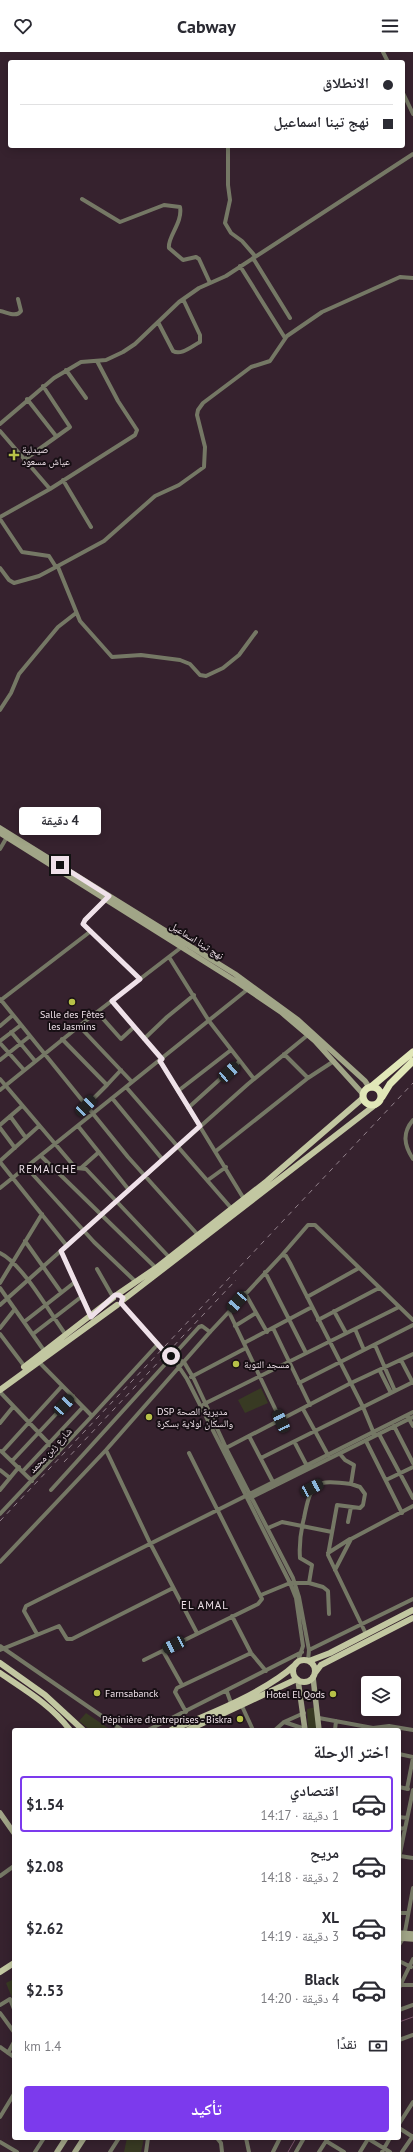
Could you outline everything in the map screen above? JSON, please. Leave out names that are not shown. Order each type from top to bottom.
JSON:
[{"type":"highway","points":[[413,1052],[370,1087],[363,1096],[366,1104],[375,1105],[379,1103],[390,1084],[413,1061]]},
{"type":"highway","points":[[370,1087],[379,1089],[382,1097]]},
{"type":"main road","name":"نهج تينا اسماعيل","points":[[0,828],[248,988],[309,1034],[363,1096]]},
{"type":"main road","name":"نهج تينا اسماعيل","points":[[0,833],[108,898]]},
{"type":"main road","name":"نهج تينا اسماعيل","points":[[184,946],[235,974],[292,1015],[370,1087]]},
{"type":"main road","points":[[0,1385],[91,1317],[115,1296],[156,1268],[232,1209],[297,1157],[363,1096]]},
{"type":"main road","points":[[0,1391],[120,1303],[375,1105]]},
{"type":"main road","points":[[115,1296],[113,1302],[120,1303]]},
{"type":"main road","points":[[115,1296],[120,1303]]},
{"type":"main road","points":[[175,1728],[231,1703],[281,1676],[297,1662],[309,1661],[413,1610]]},
{"type":"main road","points":[[192,1728],[241,1704],[297,1680],[307,1681],[314,1675],[321,1665],[413,1618]]},
{"type":"main road","points":[[309,1661],[314,1666],[319,1728]]},
{"type":"main road","points":[[297,1662],[293,1670],[297,1680],[304,1712],[305,1728]]},
{"type":"main road","points":[[0,1663],[45,1695],[81,1728]]},
{"type":"main road","points":[[0,1666],[54,1703]]},
{"type":"main road","points":[[0,1670],[38,1696],[54,1711],[68,1728]]},
{"type":"main road","points":[[0,1673],[54,1711]]},
{"type":"main road","points":[[0,1813],[12,1830]]},
{"type":"main road","points":[[401,1935],[413,1934]]},
{"type":"main road","points":[[401,1935],[413,1939]]},
{"type":"main road","points":[[0,1972],[12,1964]]},
{"type":"main road","points":[[0,1976],[12,1969]]},
{"type":"main road","points":[[57,2152],[65,2140]]},
{"type":"main road","points":[[75,2152],[83,2140]]},
{"type":"street","points":[[405,97],[413,114]]},
{"type":"street","points":[[228,148],[228,185],[230,200],[225,223],[230,234],[242,241],[254,257],[290,318]]},
{"type":"street","points":[[0,424],[10,417],[43,386],[66,370],[81,362],[106,360],[129,348],[183,300],[210,283],[226,276],[413,154]]},
{"type":"street","points":[[82,199],[122,222],[164,205],[180,206],[178,225],[169,242],[169,248],[183,260],[199,259],[210,283]]},
{"type":"street","points":[[240,266],[285,338]]},
{"type":"street","points":[[0,568],[9,580],[14,582],[39,576],[104,541],[155,496],[179,485],[204,468],[206,452],[198,415],[200,406],[251,367],[273,358],[285,338],[322,312],[401,277],[413,278]]},
{"type":"street","points":[[0,311],[17,315],[21,311],[18,299]]},
{"type":"street","points":[[158,322],[173,351],[176,353],[180,353],[200,342],[200,335],[183,300]]},
{"type":"street","points":[[97,361],[118,401],[134,425],[136,433],[113,450],[0,518],[22,552],[50,556],[57,567],[76,613],[83,625],[112,657],[141,655],[185,662],[203,676],[209,675],[223,668],[239,655],[256,632]]},
{"type":"street","points":[[66,370],[86,398]]},
{"type":"street","points":[[24,460],[69,428],[69,424],[43,386]]},
{"type":"street","points":[[27,400],[56,436]]},
{"type":"street","points":[[0,431],[50,489]]},
{"type":"street","points":[[63,480],[91,527]]},
{"type":"street","points":[[0,710],[11,693],[19,674],[58,627],[76,613]]},
{"type":"street","points":[[0,849],[7,837]]},
{"type":"street","points":[[108,898],[84,922],[84,925],[140,979]]},
{"type":"street","points":[[91,931],[0,1000],[86,1106],[145,1176],[198,1235]]},
{"type":"street","points":[[0,1090],[62,1039],[184,946]]},
{"type":"street","points":[[169,957],[210,1021],[254,1079]]},
{"type":"street","points":[[0,1188],[210,1021],[248,988]]},
{"type":"street","points":[[144,1039],[167,1017],[194,995]]},
{"type":"street","points":[[112,1001],[161,1060],[188,1108],[226,1167],[244,1199]]},
{"type":"street","points":[[97,1012],[121,1039],[134,1027]]},
{"type":"street","points":[[0,1026],[13,1015]]},
{"type":"street","points":[[21,1025],[0,1042],[24,1070]]},
{"type":"street","points":[[79,1026],[132,1082]]},
{"type":"street","points":[[11,1032],[36,1061]]},
{"type":"street","points":[[0,1305],[200,1126],[309,1034]]},
{"type":"street","points":[[0,1060],[30,1036]]},
{"type":"street","points":[[62,1039],[107,1085]]},
{"type":"street","points":[[178,1091],[231,1050]]},
{"type":"street","points":[[284,1054],[308,1078]]},
{"type":"street","points":[[188,1108],[240,1061]]},
{"type":"street","points":[[216,1151],[308,1078],[334,1061]]},
{"type":"street","points":[[86,1106],[121,1070]]},
{"type":"street","points":[[0,1079],[75,1167],[86,1169],[169,1257]]},
{"type":"street","points":[[126,1087],[232,1209]]},
{"type":"street","points":[[112,1098],[162,1160]]},
{"type":"street","points":[[15,1148],[0,1126],[22,1106]]},
{"type":"street","points":[[10,1116],[26,1138]]},
{"type":"street","points":[[413,1120],[406,1132],[405,1141],[406,1148],[413,1159]]},
{"type":"street","points":[[39,1126],[0,1161],[67,1246]]},
{"type":"street","points":[[78,1126],[129,1190]]},
{"type":"street","points":[[80,1168],[99,1152]]},
{"type":"street","points":[[41,1156],[156,1268]]},
{"type":"street","points":[[26,1167],[84,1231],[136,1282]]},
{"type":"street","points":[[208,1180],[226,1167]]},
{"type":"street","points":[[0,1283],[42,1214]]},
{"type":"street","points":[[0,1562],[106,1450],[245,1293],[282,1255],[308,1225],[312,1225],[413,1320]]},
{"type":"street","points":[[25,1241],[61,1292]]},
{"type":"street","points":[[61,1251],[91,1317]]},
{"type":"street","points":[[0,1253],[13,1262],[46,1304],[66,1336]]},
{"type":"street","points":[[282,1255],[286,1256],[290,1262],[339,1364],[351,1383],[376,1434],[411,1491],[413,1498]]},
{"type":"street","points":[[307,1296],[359,1268]]},
{"type":"street","points":[[97,1269],[115,1296]]},
{"type":"street","points":[[265,1272],[306,1352]]},
{"type":"street","points":[[24,1322],[75,1282]]},
{"type":"street","points":[[0,1288],[45,1352]]},
{"type":"street","points":[[318,1320],[379,1288]]},
{"type":"street","points":[[245,1293],[267,1332]]},
{"type":"street","points":[[33,1334],[81,1297]]},
{"type":"street","points":[[120,1303],[172,1357],[203,1404]]},
{"type":"street","points":[[187,1379],[245,1346],[273,1328],[312,1307]]},
{"type":"street","points":[[203,1404],[399,1307]]},
{"type":"street","points":[[0,1328],[15,1309]]},
{"type":"street","points":[[334,1311],[346,1333]]},
{"type":"street","points":[[229,1312],[281,1421]]},
{"type":"street","points":[[235,1326],[256,1313]]},
{"type":"street","points":[[299,1383],[339,1364],[413,1325]]},
{"type":"street","points":[[51,1490],[199,1326],[202,1326],[210,1332]]},
{"type":"street","points":[[273,1328],[310,1405]]},
{"type":"street","points":[[354,1329],[364,1350]]},
{"type":"street","points":[[0,1334],[25,1367]]},
{"type":"street","name":"شارع زين محمد","points":[[0,1514],[158,1344]]},
{"type":"street","points":[[375,1345],[393,1392]]},
{"type":"street","points":[[225,1449],[351,1383],[380,1371],[413,1354]]},
{"type":"street","points":[[172,1357],[184,1362],[248,1496],[293,1582],[303,1652],[297,1662]]},
{"type":"street","points":[[261,1458],[413,1383],[401,1360]]},
{"type":"street","points":[[39,1362],[92,1416]]},
{"type":"street","points":[[380,1371],[393,1392]]},
{"type":"street","points":[[32,1481],[1,1451],[62,1386]]},
{"type":"street","points":[[0,1391],[13,1407],[58,1453]]},
{"type":"street","points":[[12,1461],[73,1396]]},
{"type":"street","points":[[0,1423],[13,1407]]},
{"type":"street","points":[[23,1471],[83,1407]]},
{"type":"street","points":[[303,1409],[328,1455]]},
{"type":"street","points":[[248,1496],[328,1455],[394,1426],[410,1417],[413,1412]]},
{"type":"street","points":[[37,1634],[24,1611],[26,1606],[219,1510],[340,1454],[410,1417]]},
{"type":"street","points":[[410,1417],[413,1426]]},
{"type":"street","points":[[394,1426],[413,1463]]},
{"type":"street","points":[[249,1436],[273,1482]]},
{"type":"street","points":[[366,1441],[402,1513]]},
{"type":"street","points":[[294,1443],[307,1466]]},
{"type":"street","points":[[106,1450],[150,1544],[197,1634]]},
{"type":"street","points":[[144,1660],[260,1603],[261,1595],[189,1453]]},
{"type":"street","points":[[340,1454],[345,1460],[354,1465],[351,1484]]},
{"type":"street","points":[[0,1490],[19,1467]]},
{"type":"street","points":[[386,1480],[413,1468]]},
{"type":"street","points":[[0,1470],[10,1478]]},
{"type":"street","points":[[309,1583],[312,1565],[302,1560],[299,1551],[308,1495],[312,1488],[328,1482],[351,1484],[360,1487],[365,1494],[361,1507],[337,1505],[328,1553],[366,1634]]},
{"type":"street","points":[[248,1496],[268,1528],[293,1582],[309,1650],[309,1661]]},
{"type":"street","points":[[328,1553],[350,1539],[413,1506]]},
{"type":"street","points":[[348,1522],[351,1507]]},
{"type":"street","points":[[268,1528],[282,1522],[332,1532]]},
{"type":"street","points":[[335,1570],[350,1539]]},
{"type":"street","points":[[261,1595],[293,1582],[309,1583],[327,1589],[329,1614]]},
{"type":"street","points":[[1,1648],[59,1626],[67,1639],[72,1640],[173,1588]]},
{"type":"street","points":[[309,1650],[413,1599]]},
{"type":"street","points":[[232,1616],[251,1653],[266,1671]]},
{"type":"street","points":[[1,1648],[119,1728]]},
{"type":"street","points":[[163,1651],[182,1685]]},
{"type":"street","points":[[152,1728],[227,1692],[303,1652]]},
{"type":"street","points":[[186,1712],[175,1691],[182,1685],[251,1653]]},
{"type":"street","points":[[227,1692],[231,1703]]},
{"type":"street","points":[[241,1704],[252,1728]]},
{"type":"street","points":[[277,1728],[284,1722],[304,1712]]},
{"type":"street","points":[[319,1718],[373,1728],[384,1728]]},
{"type":"street","points":[[335,1728],[336,1721]]},
{"type":"street","points":[[284,1722],[302,1728]]},
{"type":"street","points":[[401,1729],[413,1730]]},
{"type":"street","points":[[401,1755],[413,1758],[407,1789]]},
{"type":"street","points":[[401,1788],[413,1790],[401,1848]]},
{"type":"street","points":[[401,1817],[407,1818]]},
{"type":"street","points":[[401,1828],[405,1829]]},
{"type":"street","points":[[401,1857],[413,1858]]},
{"type":"street","points":[[0,1876],[12,1867]]},
{"type":"street","points":[[401,1935],[411,1903],[413,1888]]},
{"type":"street","points":[[401,1913],[408,1913]]},
{"type":"street","points":[[401,1985],[411,1967],[413,1960]]},
{"type":"street","points":[[401,1962],[411,1967]]},
{"type":"street","points":[[401,1987],[413,1985]]},
{"type":"street","points":[[0,2005],[10,1999],[12,2004]]},
{"type":"street","points":[[401,2009],[413,2005]]},
{"type":"street","points":[[0,2013],[12,2029]]},
{"type":"street","points":[[401,2039],[413,2035]]},
{"type":"street","points":[[8,2053],[12,2046]]},
{"type":"street","points":[[0,2047],[12,2056]]},
{"type":"street","points":[[0,2117],[12,2097]]},
{"type":"street","points":[[401,2121],[413,2102]]},
{"type":"street","points":[[401,2129],[413,2136],[402,2152]]},
{"type":"street","points":[[35,2152],[43,2140]]},
{"type":"street","points":[[110,2152],[118,2140]]},
{"type":"street","points":[[146,2152],[148,2140]]},
{"type":"street","points":[[219,2140],[221,2143],[222,2152]]},
{"type":"street","points":[[246,2140],[249,2152]]},
{"type":"street","points":[[273,2152],[279,2140]]},
{"type":"street","points":[[296,2152],[303,2140]]},
{"type":"street","points":[[319,2152],[326,2140]]},
{"type":"street","points":[[328,2140],[344,2152]]},
{"type":"street","points":[[360,2152],[367,2140]]},
{"type":"street","points":[[370,2140],[383,2150],[390,2152]]},
{"type":"street","points":[[383,2150],[389,2140]]},
{"type":"street","points":[[0,2142],[17,2152]]},
{"type":"green space","points":[[261,1388],[268,1403],[245,1413],[238,1400]]},
{"type":"green space","points":[[316,1707],[318,1728],[308,1728],[307,1709]]},
{"type":"green space","points":[[86,1713],[108,1728],[88,1728],[79,1721]]},
{"type":"green space","points":[[12,1980],[12,1998],[6,1983]]},
{"type":"green space","points":[[127,2140],[144,2140],[141,2152],[124,2152]]},
{"type":"waterway","points":[[401,2021],[413,2017]]},
{"type":"waterway","points":[[288,2152],[295,2140]]},
{"type":"railway","points":[[0,1521],[413,1083]]},
{"type":"railway","points":[[64,1462],[236,1280]]},
{"type":"place","name":"صيدلية عياش مسعود","points":[[14,455]]},
{"type":"place","name":"Salle des Fêtes les Jasmins","points":[[72,1002]]},
{"type":"place","name":"مسجد التوبة","points":[[236,1364]]},
{"type":"place","name":"DSP مديرية الصحة والسكان لولاية بسكرة","points":[[149,1417]]},
{"type":"place","name":"Farnsabanck","points":[[97,1693]]},
{"type":"place","name":"Hotel El Qods","points":[[333,1694]]},
{"type":"place","name":"Pépinière d'entreprises - Biskra","points":[[240,1719]]},
{"type":"district","name":"REMAICHE","points":[[48,1169]]},
{"type":"district","name":"EL AMAL","points":[[205,1605]]},
{"type":"route","points":[[60,865],[109,896],[85,920],[83,924],[104,942],[140,979],[112,1001],[162,1059],[160,1061],[200,1126],[61,1251],[91,1317],[118,1294],[123,1298],[121,1303],[162,1349],[171,1356]]}]
